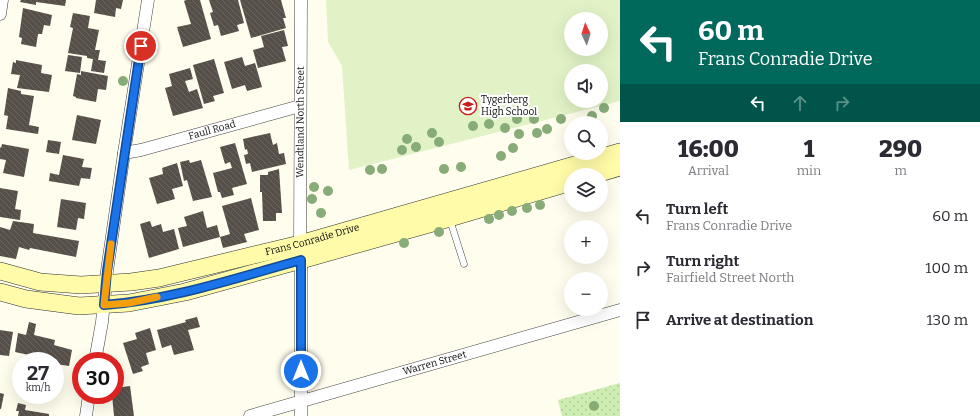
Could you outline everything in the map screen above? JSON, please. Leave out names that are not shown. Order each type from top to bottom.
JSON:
[{"type":"main road","name":"Frans Conradie Drive","points":[[0,292],[26,299],[79,306],[129,303],[185,292],[300,252],[620,152]]},
{"type":"main road","points":[[608,171],[620,167]]},
{"type":"main road","name":"Frans Conradie Drive","points":[[0,271],[40,282],[81,285],[106,284],[159,278],[300,252],[449,218],[564,184]]},
{"type":"street","points":[[0,14],[2,0]]},
{"type":"street","points":[[96,352],[124,153],[148,0]]},
{"type":"street","name":"Wendtland North Street","points":[[301,0],[301,416]]},
{"type":"street","name":"Faull Road","points":[[124,153],[141,150],[300,106]]},
{"type":"street","name":"Warren Street","points":[[250,416],[620,310]]},
{"type":"street","points":[[86,416],[88,404]]},
{"type":"lane","points":[[449,218],[464,264]]},
{"type":"green space","name":"Tygerberg High School","points":[[326,0],[620,0],[620,101],[608,104],[608,64],[564,64],[564,108],[593,108],[349,170],[342,66],[328,42]]},
{"type":"green space","points":[[620,383],[620,416],[562,416],[558,400]]},
{"type":"building","points":[[21,0],[66,0],[65,6],[36,2],[36,5],[20,2]]},
{"type":"building","points":[[96,0],[123,0],[121,9],[116,8],[115,17],[94,13]]},
{"type":"building","points":[[200,0],[211,39],[183,47],[177,27],[191,24],[184,1]]},
{"type":"building","points":[[209,0],[238,0],[244,23],[237,25],[239,31],[221,36],[218,25],[214,26],[210,13],[213,12]]},
{"type":"building","points":[[240,0],[281,0],[286,18],[283,18],[286,28],[251,38]]},
{"type":"building","points":[[23,8],[52,15],[50,26],[44,25],[42,34],[38,34],[36,47],[21,44],[22,38],[19,37]]},
{"type":"building","points":[[73,13],[90,16],[88,28],[99,30],[95,50],[100,50],[98,60],[106,61],[104,73],[91,71],[93,59],[87,58],[87,56],[68,53],[73,28],[70,27]]},
{"type":"building","points":[[284,30],[288,46],[282,47],[286,61],[258,68],[253,50],[264,47],[261,36]]},
{"type":"building","points":[[68,55],[82,57],[80,73],[65,71]]},
{"type":"building","points":[[242,57],[245,66],[255,63],[262,87],[247,91],[245,85],[232,89],[224,62]]},
{"type":"building","points":[[214,59],[224,93],[213,96],[215,101],[204,104],[193,65]]},
{"type":"building","points":[[16,60],[42,65],[41,73],[52,75],[49,92],[17,88],[20,75],[11,74],[13,62],[16,63]]},
{"type":"building","points":[[190,68],[193,79],[185,81],[189,92],[197,89],[203,108],[173,116],[165,88],[172,86],[169,74]]},
{"type":"building","points":[[81,71],[108,76],[106,90],[98,89],[96,102],[73,96],[77,74],[81,75]]},
{"type":"building","points":[[8,88],[21,91],[21,94],[34,96],[29,125],[39,127],[38,134],[6,129],[8,116],[4,115]]},
{"type":"building","points":[[77,115],[101,120],[96,144],[72,140]]},
{"type":"building","points":[[270,133],[273,145],[277,143],[279,154],[284,153],[286,164],[252,172],[250,163],[246,164],[244,155],[248,154],[247,149],[245,150],[243,139]]},
{"type":"building","points":[[48,140],[61,142],[59,154],[46,152]]},
{"type":"building","points":[[235,143],[247,184],[232,188],[234,195],[222,198],[220,192],[218,192],[213,173],[232,168],[230,162],[225,164],[220,147]]},
{"type":"building","points":[[2,144],[29,149],[24,177],[3,173],[6,160],[0,159],[0,147],[1,148]]},
{"type":"building","points":[[63,155],[84,159],[82,167],[92,168],[90,179],[81,178],[79,186],[49,181],[50,173],[59,175]]},
{"type":"building","points":[[189,160],[190,163],[201,160],[212,197],[193,201],[187,180],[184,181],[180,162]]},
{"type":"building","points":[[177,163],[183,186],[172,189],[175,199],[157,204],[149,178],[163,174],[162,168]]},
{"type":"building","points":[[279,169],[282,213],[276,213],[276,221],[263,221],[260,175],[268,175],[268,172]]},
{"type":"building","points":[[0,188],[18,191],[15,209],[21,210],[20,220],[0,217]]},
{"type":"building","points":[[251,198],[259,230],[244,234],[247,242],[223,248],[220,237],[230,234],[222,206]]},
{"type":"building","points":[[61,199],[86,203],[84,219],[78,218],[76,230],[57,227]]},
{"type":"building","points":[[203,211],[207,228],[217,225],[220,237],[183,247],[178,228],[187,226],[184,217]]},
{"type":"building","points":[[13,221],[34,224],[33,233],[79,241],[76,257],[30,248],[29,250],[19,247],[16,259],[0,256],[0,227],[10,230]]},
{"type":"building","points":[[150,221],[152,227],[161,224],[163,232],[174,229],[179,249],[149,258],[140,224]]},
{"type":"building","points":[[197,317],[200,327],[188,330],[194,350],[174,355],[171,345],[162,348],[157,330],[186,322],[185,320]]},
{"type":"building","points":[[29,322],[36,324],[34,335],[55,340],[54,345],[72,350],[69,366],[64,365],[64,352],[15,352],[18,333],[26,335]]},
{"type":"building","points":[[150,328],[156,350],[146,353],[149,364],[141,367],[143,371],[133,374],[123,343],[137,339],[135,333]]},
{"type":"building","points":[[0,330],[13,332],[9,356],[0,355]]},
{"type":"building","points":[[130,386],[134,416],[114,416],[113,404],[124,404],[124,387]]},
{"type":"building","points":[[0,393],[4,394],[1,409],[0,409]]},
{"type":"building","points":[[18,404],[22,404],[26,405],[25,410],[49,414],[49,416],[18,416],[19,411],[16,411]]},
{"type":"slow traffic","points":[[111,244],[104,305],[129,303],[157,297]]},
{"type":"place","name":"Tygerberg High School","points":[[468,106]]},
{"type":"route","points":[[141,46],[107,271],[104,305],[129,303],[185,292],[301,260],[301,371]]}]
